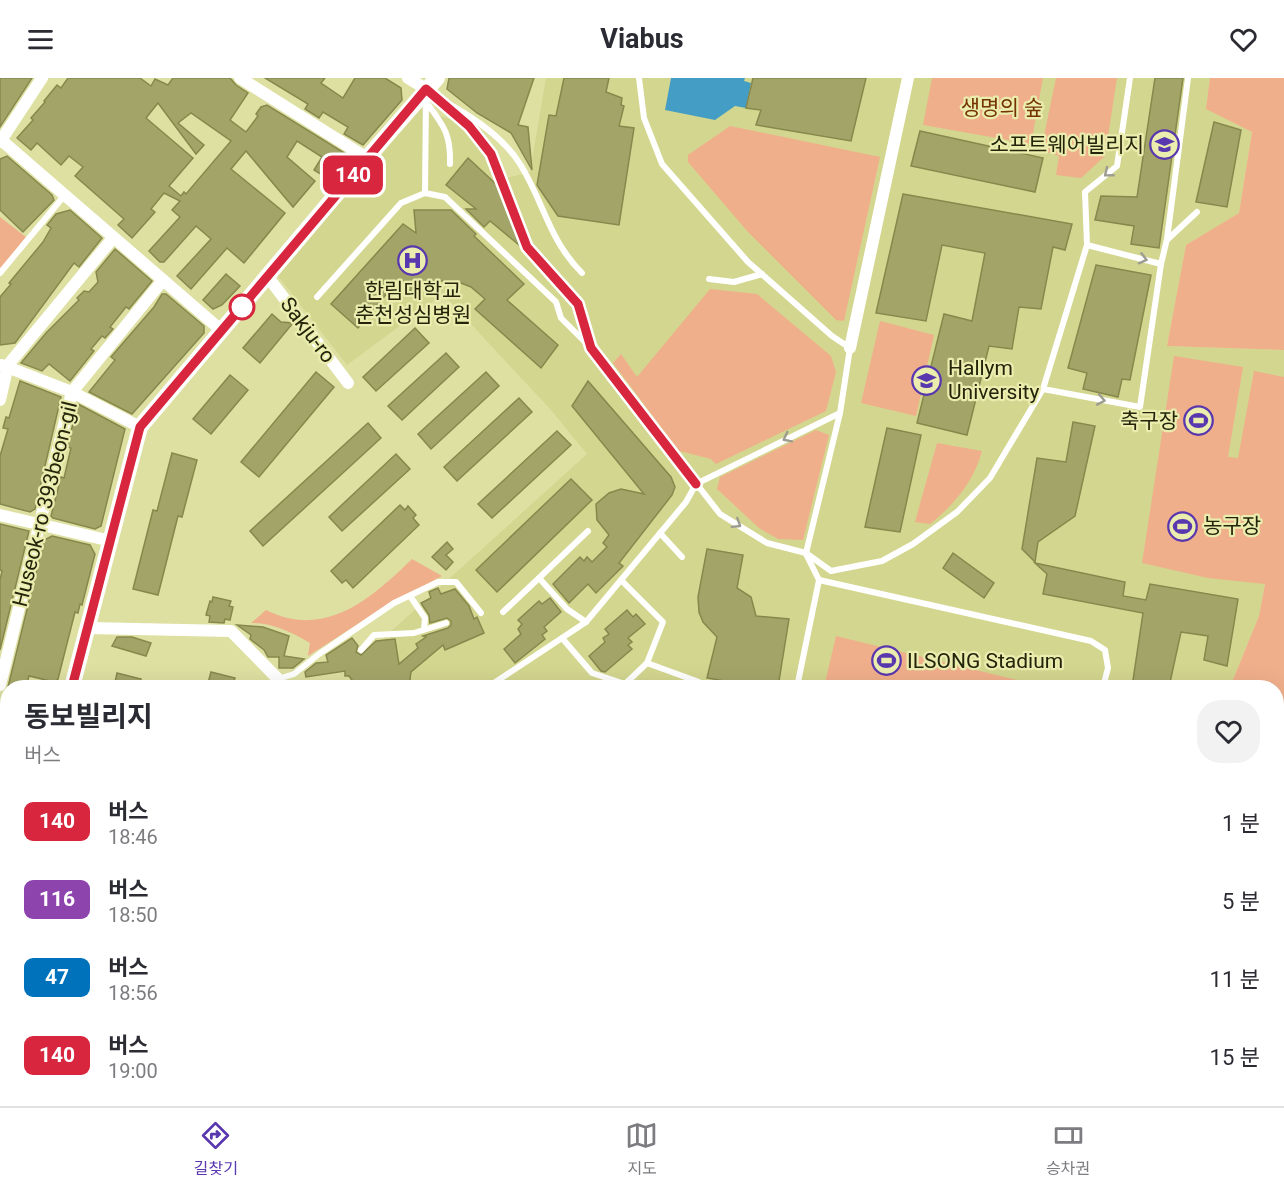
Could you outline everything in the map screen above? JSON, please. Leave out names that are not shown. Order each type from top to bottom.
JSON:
[{"type":"street","points":[[42,78],[0,140],[222,331]]},
{"type":"street","points":[[240,78],[367,158]]},
{"type":"street","points":[[408,78],[431,92]]},
{"type":"street","points":[[850,348],[908,78]]},
{"type":"street","name":"Sakju-ro","points":[[74,680],[140,427],[367,158],[431,92]]},
{"type":"street","points":[[0,400],[4,365],[113,238]]},
{"type":"street","name":"Sakju-ro","points":[[268,277],[348,383]]},
{"type":"street","name":"Huseok-ro 393beon-gil","points":[[1,680],[72,392],[163,280]]},
{"type":"street","points":[[4,365],[72,392],[140,427]]},
{"type":"street","points":[[0,515],[111,541]]},
{"type":"street","points":[[88,628],[231,631],[278,679]]},
{"type":"lane","points":[[639,78],[644,118],[662,164],[748,262],[832,336],[850,348],[840,413],[806,553],[819,580],[798,680]]},
{"type":"lane","points":[[317,297],[401,203],[425,193],[445,197],[556,302],[561,318],[591,348],[720,514],[767,543],[806,553],[831,571],[882,561],[914,544],[957,512],[990,478],[1043,389],[1086,245],[1085,192],[1117,166],[1130,78]]},
{"type":"lane","points":[[1043,389],[1140,407],[1161,264],[1167,239],[1188,78]]},
{"type":"lane","points":[[431,92],[451,144],[450,164]]},
{"type":"lane","points":[[425,193],[431,92]]},
{"type":"lane","points":[[431,92],[503,142],[520,165],[561,248],[582,273]]},
{"type":"lane","points":[[431,92],[469,126],[491,154],[527,247],[578,304],[591,348]]},
{"type":"lane","points":[[0,273],[64,196]]},
{"type":"lane","points":[[1167,239],[1197,212]]},
{"type":"lane","points":[[1086,245],[1161,264]]},
{"type":"lane","points":[[709,279],[734,282],[762,274]]},
{"type":"lane","points":[[499,680],[586,622],[686,502],[696,484],[840,413]]},
{"type":"lane","points":[[503,612],[588,531]]},
{"type":"lane","points":[[660,533],[682,557]]},
{"type":"lane","points":[[539,578],[567,609],[586,622]]},
{"type":"lane","points":[[621,580],[663,622],[647,663],[629,680]]},
{"type":"lane","points":[[819,580],[1091,642],[1105,650],[1108,668],[1105,680]]},
{"type":"lane","points":[[278,679],[294,675],[319,654],[394,603],[438,582],[456,582],[482,613]]},
{"type":"lane","points":[[410,596],[425,618],[424,629]]},
{"type":"lane","points":[[367,621],[374,635]]},
{"type":"lane","points":[[361,650],[374,635],[414,633],[447,623]]},
{"type":"lane","points":[[562,638],[592,673],[611,680]]},
{"type":"lane","points":[[647,663],[694,680]]},
{"type":"shaded area","name":"Hallym University","points":[[546,78],[1210,78],[1207,109],[1252,132],[1239,213],[1186,245],[1167,346],[1284,350],[1284,475],[1259,616],[1233,680],[381,680],[365,655],[587,454],[551,410],[443,294],[347,365],[275,272],[374,165],[418,108],[469,126],[491,154],[503,179],[530,172]]},
{"type":"green space","name":"생명의 숲","points":[[932,78],[1043,78],[1031,144],[923,125]]},
{"type":"green space","points":[[1056,78],[1117,78],[1105,156],[1081,178],[1056,175],[1059,156],[1041,150]]},
{"type":"green space","points":[[1210,78],[1284,78],[1284,350],[1167,346],[1186,245],[1239,213],[1252,132],[1206,109]]},
{"type":"green space","points":[[730,126],[880,157],[844,321],[836,320],[748,232],[688,162],[688,155]]},
{"type":"green space","points":[[0,217],[26,237],[0,270]]},
{"type":"green space","points":[[710,289],[757,294],[831,356],[836,372],[826,411],[716,464],[711,459],[679,451],[613,363],[621,354],[637,377]]},
{"type":"green space","points":[[880,321],[934,335],[916,416],[861,403]]},
{"type":"green space","points":[[1174,356],[1243,367],[1228,457],[1238,458],[1254,371],[1284,377],[1284,680],[1233,680],[1259,616],[1265,584],[1208,578],[1142,563]]},
{"type":"green space","points":[[816,430],[829,435],[803,540],[778,539],[759,528],[717,489],[720,477]]},
{"type":"green space","points":[[937,443],[982,451],[974,472],[962,492],[947,509],[930,524],[915,522]]},
{"type":"green space","points":[[412,559],[442,576],[378,611],[308,656],[310,643],[274,626],[251,623],[266,610],[288,618],[308,620],[328,617],[346,610],[381,588]]},
{"type":"green space","name":"ILSONG Stadium","points":[[836,636],[1017,680],[826,680]]},
{"type":"water","points":[[671,78],[745,78],[744,81],[751,83],[746,108],[735,106],[715,120],[665,110]]},
{"type":"building","points":[[0,78],[32,78],[0,127]]},
{"type":"building","points":[[68,78],[140,78],[151,86],[155,79],[168,85],[173,78],[230,78],[248,93],[230,120],[246,132],[258,116],[256,114],[261,107],[267,105],[346,154],[344,157],[348,160],[332,181],[314,170],[322,157],[297,141],[287,157],[315,181],[293,207],[246,151],[231,169],[285,213],[244,263],[227,248],[191,289],[177,276],[211,239],[196,226],[164,262],[160,262],[149,251],[180,217],[172,210],[180,201],[164,193],[151,209],[155,212],[132,238],[118,225],[124,219],[75,176],[83,167],[69,156],[61,165],[37,143],[31,150],[17,138],[33,120],[31,118],[57,85],[61,88]],"holes":[[[158,103],[196,154],[204,145],[178,123],[191,113],[231,141],[186,194],[184,192],[181,196],[169,186],[193,158],[146,118]]]},
{"type":"building","points":[[265,78],[325,78],[321,83],[343,98],[355,78],[385,78],[401,88],[402,100],[363,145],[344,134],[348,127],[323,112],[319,118],[305,109],[308,104]]},
{"type":"building","points":[[449,78],[534,78],[518,125],[528,127],[532,170],[511,133],[477,113],[447,89]]},
{"type":"building","points":[[564,78],[609,78],[606,92],[622,98],[621,105],[624,106],[619,126],[634,128],[619,225],[558,216],[537,185],[549,115],[556,116]]},
{"type":"building","points":[[753,78],[866,78],[851,141],[756,125],[761,110],[746,108]]},
{"type":"building","points":[[1155,78],[1183,78],[1159,248],[1131,244],[1134,226],[1095,220],[1101,196],[1137,197]]},
{"type":"building","points":[[1214,122],[1241,130],[1227,207],[1196,202]]},
{"type":"building","points":[[920,131],[1043,158],[1035,192],[911,166]]},
{"type":"building","points":[[7,156],[52,195],[54,200],[23,232],[0,210],[0,159]]},
{"type":"building","points":[[468,158],[498,186],[519,245],[490,221],[484,227],[466,209],[476,209],[446,185]]},
{"type":"building","points":[[903,194],[1072,224],[1065,250],[1053,247],[1041,309],[1019,307],[1012,349],[989,346],[967,435],[917,423],[944,314],[972,321],[985,253],[942,245],[926,321],[876,313]]},
{"type":"building","points":[[70,210],[102,238],[79,267],[74,263],[15,343],[0,345],[0,297],[43,242],[51,228],[47,225],[56,214]]},
{"type":"building","name":"한림대학교 춘천성심병원","points":[[414,210],[451,210],[476,234],[474,236],[524,284],[507,300],[558,345],[541,368],[475,309],[485,299],[471,287],[456,281],[425,281],[413,293],[398,280],[358,328],[331,304],[403,224],[416,233]]},
{"type":"building","points":[[115,249],[152,281],[129,309],[126,307],[110,327],[113,329],[105,338],[102,336],[91,349],[94,351],[70,381],[49,364],[42,371],[21,363],[46,333],[79,300],[77,298],[84,291],[89,292],[98,282],[96,272]]},
{"type":"building","points":[[1096,265],[1151,275],[1130,380],[1122,379],[1118,397],[1083,389],[1087,373],[1068,368]]},
{"type":"building","points":[[226,274],[240,286],[222,305],[213,309],[203,300]]},
{"type":"building","points":[[162,294],[166,294],[204,326],[204,333],[132,414],[89,392],[115,360],[111,357],[154,307]]},
{"type":"building","points":[[272,314],[281,322],[293,323],[260,363],[243,348]]},
{"type":"building","points":[[415,328],[429,343],[376,391],[363,377]]},
{"type":"building","points":[[446,353],[459,367],[402,420],[388,406]]},
{"type":"building","points":[[316,372],[334,387],[259,477],[241,462]]},
{"type":"building","points":[[486,372],[499,386],[431,449],[418,434]]},
{"type":"building","points":[[230,375],[248,390],[211,434],[193,419]]},
{"type":"building","points":[[20,381],[61,397],[35,509],[30,512],[0,504],[0,456],[8,429],[3,428],[6,417],[9,418]]},
{"type":"building","points":[[588,381],[671,477],[675,487],[672,495],[619,563],[623,566],[596,593],[588,584],[569,603],[553,584],[580,557],[584,561],[587,557],[592,562],[607,547],[603,543],[609,535],[597,520],[596,504],[609,493],[621,489],[644,494],[572,406]]},
{"type":"building","points":[[519,398],[532,412],[457,481],[444,467]]},
{"type":"building","points":[[78,404],[125,429],[101,526],[95,529],[51,516],[61,477],[64,478],[71,448],[67,447]]},
{"type":"building","points":[[1073,422],[1095,426],[1075,516],[1038,542],[1035,562],[1022,549],[1037,458],[1066,462]]},
{"type":"building","points":[[368,423],[381,438],[263,546],[250,531]]},
{"type":"building","points":[[887,428],[921,435],[900,532],[865,527]]},
{"type":"building","points":[[557,431],[571,445],[492,518],[478,504]]},
{"type":"building","points":[[172,453],[197,460],[182,517],[178,516],[158,595],[133,589],[153,510],[157,511]]},
{"type":"building","points":[[396,454],[410,469],[342,531],[329,517]]},
{"type":"building","points":[[571,479],[592,500],[497,592],[476,570]]},
{"type":"building","points":[[400,505],[405,510],[408,506],[416,515],[413,518],[419,525],[353,588],[346,580],[342,583],[331,571]]},
{"type":"building","points":[[0,524],[29,531],[0,650],[2,571],[0,570]]},
{"type":"building","points":[[52,536],[90,545],[95,554],[82,605],[80,604],[78,613],[75,612],[58,679],[46,680],[29,676],[28,680],[10,680],[44,540]]},
{"type":"building","points":[[447,542],[453,549],[446,555],[453,562],[446,570],[432,557]]},
{"type":"building","points":[[707,549],[743,555],[737,588],[751,597],[756,616],[789,619],[779,680],[707,678],[717,637],[703,622],[699,612],[698,597]]},
{"type":"building","points":[[953,553],[994,583],[984,598],[943,568]]},
{"type":"building","points":[[1035,563],[1125,582],[1123,596],[1146,600],[1150,584],[1238,599],[1227,666],[1204,660],[1208,636],[1181,632],[1171,680],[1133,680],[1143,613],[1043,594],[1047,574]]},
{"type":"building","points":[[438,588],[441,594],[455,589],[469,606],[474,619],[477,617],[484,633],[445,650],[443,645],[411,672],[410,680],[352,680],[349,676],[345,676],[345,671],[306,677],[305,672],[316,663],[328,662],[326,655],[352,638],[358,646],[356,652],[361,655],[376,641],[395,639],[399,664],[418,648],[416,644],[426,637],[423,636],[451,625],[451,621],[447,618],[430,623],[429,615],[421,603],[431,598],[429,592]]},
{"type":"building","points":[[213,597],[231,601],[229,606],[233,607],[230,620],[225,619],[224,623],[209,622],[210,616],[206,615]]},
{"type":"building","points":[[550,598],[561,612],[544,627],[547,631],[542,635],[545,639],[515,663],[504,649],[521,634],[518,629],[522,624],[518,620],[539,601],[542,604]]},
{"type":"building","points":[[627,610],[633,617],[636,614],[645,624],[628,638],[632,642],[628,645],[632,649],[605,672],[601,671],[589,656],[605,642],[603,638],[609,634],[605,629]]},
{"type":"building","points":[[237,625],[263,627],[289,636],[284,656],[304,659],[293,668],[279,668],[279,657],[268,657],[264,650],[250,639],[251,635]]},
{"type":"building","points":[[117,637],[132,637],[151,643],[146,656],[112,646]]},
{"type":"building","points":[[211,672],[235,678],[234,680],[209,680]]},
{"type":"building","points":[[117,673],[141,679],[141,680],[116,680]]},
{"type":"bus line","name":"140","points":[[74,680],[140,427],[426,89],[469,126],[491,154],[503,180],[527,247],[578,304],[591,348],[696,484]]},
{"type":"place","name":"소프트웨어빌리지","points":[[1165,145]]},
{"type":"place","name":"한림대학교 춘천성심병원","points":[[413,260]]},
{"type":"place","name":"Hallym University","points":[[927,380]]},
{"type":"place","name":"축구장","points":[[1199,421]]},
{"type":"place","name":"농구장","points":[[1182,526]]},
{"type":"place","name":"ILSONG Stadium","points":[[886,661]]}]
